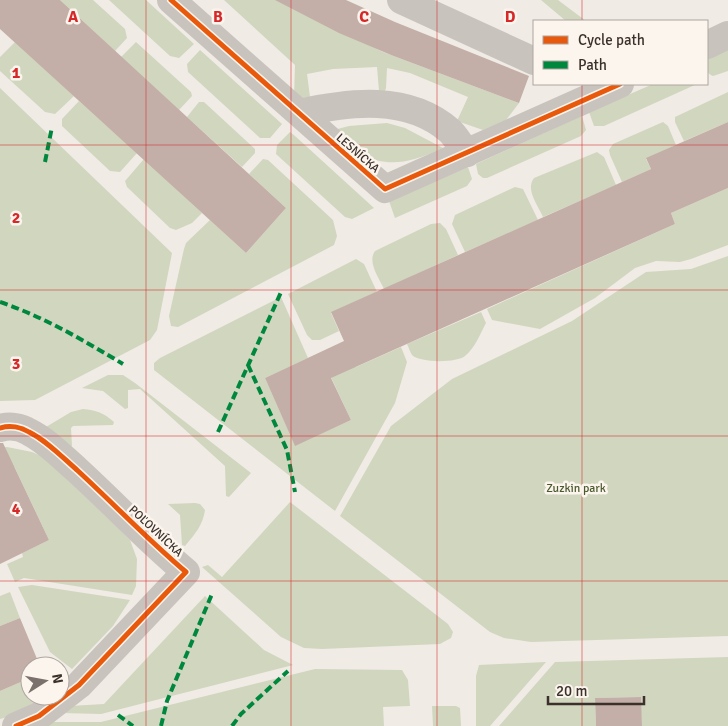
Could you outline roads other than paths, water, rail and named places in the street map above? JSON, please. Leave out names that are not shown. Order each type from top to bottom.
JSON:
[{"type":"street","name":"LESNÍCKA","points":[[171,0],[385,189],[467,152],[575,92],[614,85]]},
{"type":"street","points":[[401,0],[533,61]]},
{"type":"street","points":[[708,44],[728,35]]},
{"type":"street","points":[[299,113],[354,104],[398,106],[419,112],[435,121],[450,132],[467,152]]},
{"type":"street","name":"POĽOVNÍCKA","points":[[0,428],[15,426],[28,430],[43,440],[113,503],[154,545],[186,572],[79,685],[39,716],[16,726]]},
{"type":"park label","name":"Zuzkin park","points":[[576,488]]}]
